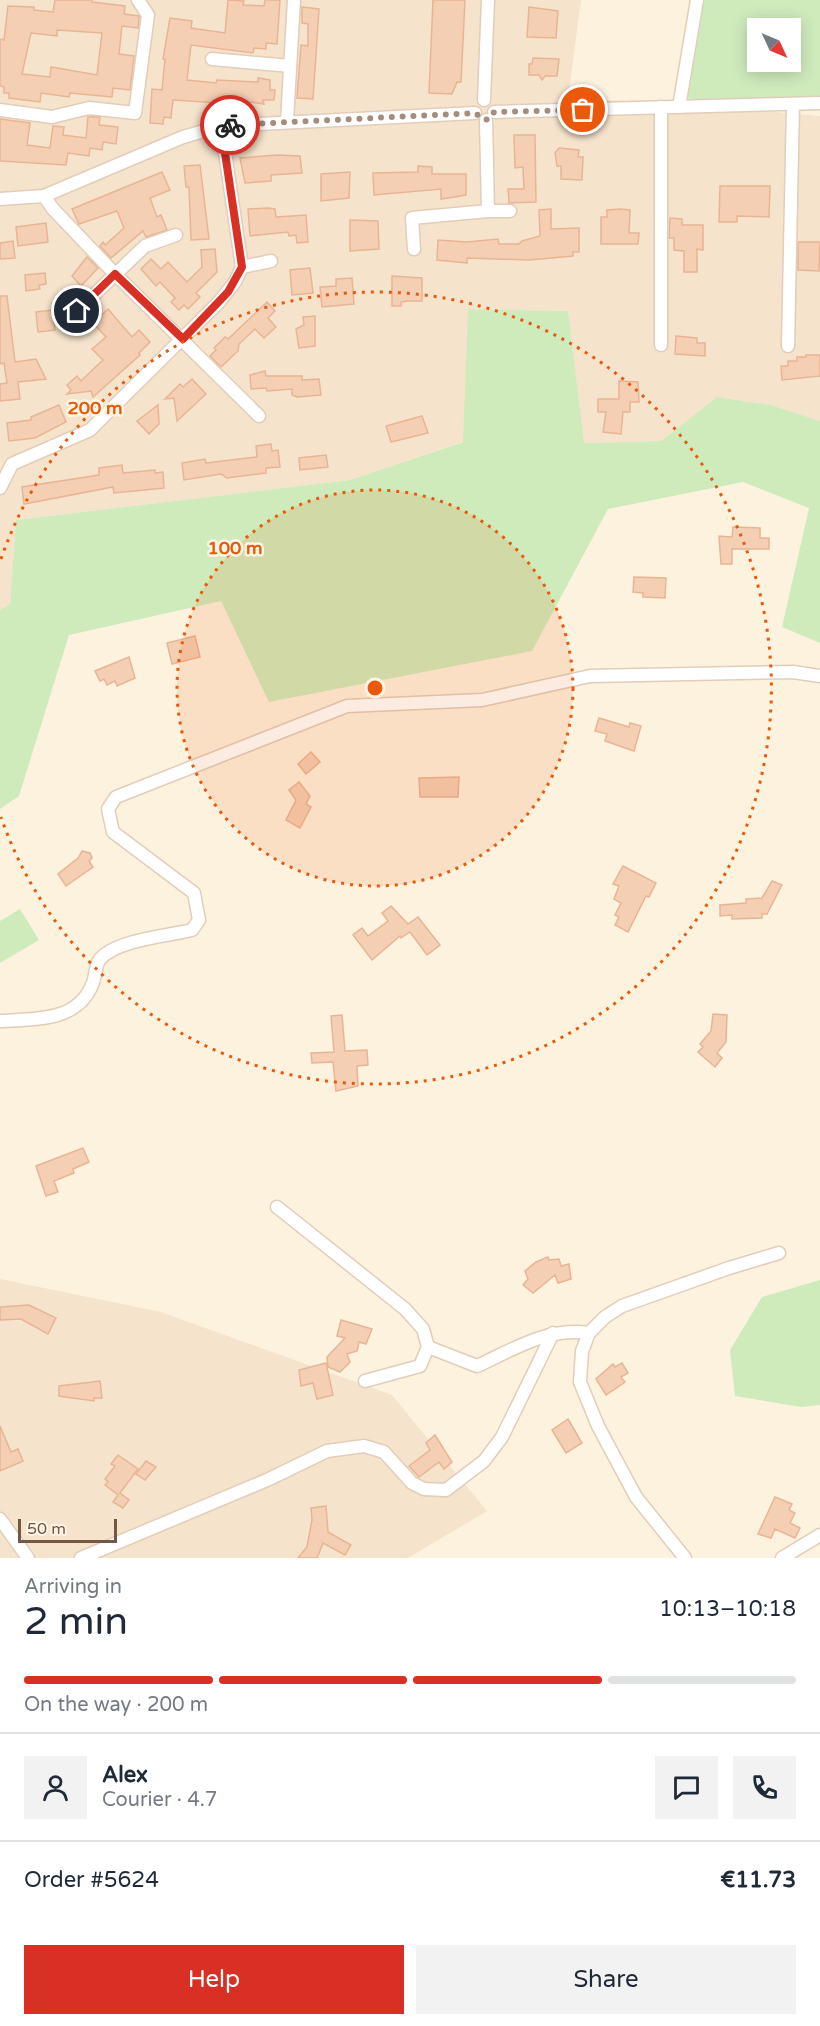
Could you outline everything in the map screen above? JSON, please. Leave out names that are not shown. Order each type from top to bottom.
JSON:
[{"type":"street","points":[[0,110],[52,117],[89,108],[135,113],[148,15],[138,0]]},
{"type":"street","points":[[287,121],[294,0]]},
{"type":"street","points":[[488,0],[484,100],[492,103],[485,115],[488,211]]},
{"type":"street","points":[[679,107],[697,0]]},
{"type":"street","points":[[212,59],[290,66]]},
{"type":"street","points":[[0,199],[44,196],[183,137],[221,126],[287,121],[820,103]]},
{"type":"street","points":[[788,346],[793,104]]},
{"type":"street","points":[[661,107],[661,345]]},
{"type":"street","points":[[0,488],[12,464],[90,430],[228,292],[242,267],[221,126]]},
{"type":"street","points":[[44,196],[53,209],[115,274],[259,416]]},
{"type":"street","points":[[414,249],[412,218],[510,211]]},
{"type":"street","points":[[77,311],[145,246],[176,235]]},
{"type":"street","points":[[242,267],[271,261]]},
{"type":"street","points":[[0,1021],[44,1018],[76,1010],[92,986],[99,960],[118,946],[192,930],[199,920],[194,893],[113,832],[108,809],[116,797],[347,706],[482,700],[591,676],[794,672],[820,676]]},
{"type":"street","points":[[277,1207],[405,1309],[423,1329],[428,1347],[420,1366],[365,1381]]},
{"type":"street","points":[[685,1558],[636,1497],[598,1426],[580,1382],[582,1351],[589,1333],[605,1317],[622,1306],[779,1252]]},
{"type":"street","points":[[428,1347],[477,1366],[553,1333],[573,1331],[589,1333]]},
{"type":"street","points":[[81,1558],[267,1480],[327,1451],[364,1446],[384,1452],[412,1483],[424,1489],[446,1490],[484,1461],[502,1437],[553,1333]]},
{"type":"street","points":[[0,1520],[28,1558]]},
{"type":"street","points":[[782,1558],[820,1535]]},
{"type":"shaded area","points":[[0,0],[581,0],[568,99],[665,102],[820,116],[820,421],[771,405],[717,397],[661,441],[583,443],[568,311],[468,309],[464,441],[350,480],[16,520],[10,604],[0,610]]},
{"type":"shaded area","points":[[0,1279],[161,1312],[392,1395],[487,1511],[408,1558],[0,1558]]},
{"type":"green space","points":[[703,0],[820,0],[820,99],[695,104],[689,101],[687,90]]},
{"type":"green space","points":[[468,309],[568,311],[584,443],[661,441],[717,397],[771,405],[820,421],[820,643],[782,627],[809,508],[743,482],[608,509],[532,651],[269,702],[221,601],[69,635],[19,796],[0,809],[0,610],[10,604],[16,520],[350,480],[463,442]]},
{"type":"green space","points":[[20,909],[39,940],[0,963],[0,921]]},
{"type":"green space","points":[[820,1280],[820,1405],[801,1407],[735,1396],[730,1350],[762,1297]]},
{"type":"building","points":[[55,0],[92,0],[92,2],[125,6],[124,14],[139,16],[138,28],[122,26],[119,54],[134,56],[130,90],[113,88],[112,97],[70,93],[69,97],[41,93],[40,102],[9,98],[9,93],[4,93],[4,87],[0,86],[0,39],[4,40],[8,6],[34,7],[34,10],[53,12]],"holes":[[[57,30],[102,33],[97,75],[51,67],[50,77],[22,74],[31,33],[57,36]]]},
{"type":"building","points":[[228,0],[244,1],[243,5],[264,6],[265,0],[280,0],[277,44],[266,43],[266,49],[254,48],[253,53],[191,45],[187,80],[216,83],[217,80],[258,82],[258,78],[270,80],[270,90],[275,90],[274,100],[263,100],[264,104],[236,100],[235,104],[173,100],[171,118],[164,117],[163,124],[150,123],[152,89],[162,90],[165,59],[163,59],[170,18],[192,21],[191,28],[225,33]]},
{"type":"building","points":[[433,0],[465,0],[461,82],[457,82],[452,94],[429,93]]},
{"type":"building","points":[[302,7],[319,9],[313,99],[297,98],[301,45],[308,46],[308,24],[302,23]]},
{"type":"building","points":[[529,7],[558,11],[556,38],[527,37]]},
{"type":"building","points":[[533,58],[559,59],[557,76],[545,76],[542,80],[539,75],[529,75],[529,64],[532,64]]},
{"type":"building","points":[[88,117],[100,117],[99,125],[118,127],[116,144],[103,142],[102,150],[90,148],[89,156],[68,153],[66,165],[0,161],[0,119],[30,123],[27,145],[50,148],[53,126],[64,127],[63,135],[86,138]]},
{"type":"building","points":[[514,135],[535,135],[536,202],[509,203],[508,189],[524,189],[523,167],[515,168]]},
{"type":"building","points":[[559,148],[579,150],[578,157],[583,157],[582,180],[561,179],[561,166],[557,166],[555,153]]},
{"type":"building","points":[[300,156],[302,173],[271,175],[271,181],[245,183],[240,158]]},
{"type":"building","points":[[200,165],[209,239],[191,240],[189,187],[186,187],[184,166]]},
{"type":"building","points":[[418,166],[432,167],[432,174],[466,174],[466,195],[441,199],[441,189],[374,195],[373,173],[418,172]]},
{"type":"building","points":[[162,172],[170,190],[150,198],[157,217],[161,215],[167,230],[146,237],[143,231],[111,258],[100,246],[103,242],[105,245],[124,228],[117,211],[79,224],[72,209]]},
{"type":"building","points":[[350,172],[349,198],[321,201],[321,174]]},
{"type":"building","points":[[720,186],[770,186],[769,217],[737,216],[737,222],[719,222]]},
{"type":"building","points":[[248,209],[275,209],[276,217],[306,215],[308,242],[297,243],[296,235],[289,236],[288,232],[250,236]]},
{"type":"building","points":[[551,209],[551,229],[579,228],[579,252],[573,252],[573,256],[529,260],[467,258],[467,263],[437,260],[438,240],[467,242],[498,239],[499,244],[519,244],[540,236],[539,210]]},
{"type":"building","points":[[607,210],[630,210],[629,233],[639,233],[638,244],[601,244],[601,217],[607,217]]},
{"type":"building","points":[[670,218],[682,219],[682,225],[703,225],[703,250],[697,249],[697,272],[684,272],[684,251],[674,250],[674,238],[669,238]]},
{"type":"building","points":[[350,220],[378,221],[379,249],[350,251]]},
{"type":"building","points":[[46,223],[48,242],[18,246],[16,227]]},
{"type":"building","points":[[13,241],[15,258],[0,259],[0,243]]},
{"type":"building","points":[[798,242],[820,242],[819,271],[798,270]]},
{"type":"building","points":[[215,249],[217,272],[196,293],[200,297],[188,309],[184,305],[179,310],[171,302],[175,298],[160,282],[156,286],[141,269],[151,259],[161,269],[168,262],[187,282],[202,267],[201,250]]},
{"type":"building","points":[[87,257],[98,268],[81,286],[72,276]]},
{"type":"building","points":[[310,268],[313,293],[292,295],[290,270]]},
{"type":"building","points":[[45,273],[46,284],[39,285],[40,289],[26,291],[25,275]]},
{"type":"building","points":[[392,276],[422,278],[422,301],[401,302],[401,306],[392,306]]},
{"type":"building","points":[[352,278],[354,304],[322,307],[320,287],[336,286],[336,279]]},
{"type":"building","points":[[0,296],[7,296],[15,362],[36,359],[46,379],[18,382],[20,399],[0,401],[0,384],[7,383],[4,363],[0,364]]},
{"type":"building","points":[[267,302],[275,311],[268,318],[276,327],[264,338],[255,329],[239,344],[238,351],[221,367],[210,356],[216,350],[214,348],[225,337],[228,339]]},
{"type":"building","points":[[108,309],[132,337],[139,330],[150,342],[139,353],[140,355],[93,397],[91,391],[67,394],[71,390],[67,385],[77,376],[81,381],[103,360],[92,349],[106,337],[93,323]]},
{"type":"building","points":[[53,310],[55,330],[38,332],[36,312]]},
{"type":"building","points":[[315,316],[315,346],[299,348],[296,329],[304,325],[303,317]]},
{"type":"building","points":[[676,336],[697,338],[697,343],[705,343],[705,356],[675,354]]},
{"type":"building","points":[[806,355],[820,355],[820,376],[782,380],[781,366],[788,366],[788,361],[797,361],[797,357],[806,357]]},
{"type":"building","points":[[265,371],[266,376],[302,376],[302,380],[319,379],[321,395],[297,397],[292,395],[292,389],[267,391],[266,388],[251,389],[250,375]]},
{"type":"building","points":[[192,379],[206,394],[177,421],[174,398],[165,399],[180,384],[183,387]]},
{"type":"building","points":[[619,381],[638,382],[639,402],[630,402],[630,412],[623,412],[621,434],[603,432],[606,412],[598,412],[598,399],[619,399]]},
{"type":"building","points":[[59,405],[66,422],[35,438],[9,441],[7,423],[31,420],[31,417]]},
{"type":"building","points":[[158,405],[159,424],[149,434],[137,421]]},
{"type":"building","points":[[422,416],[428,433],[391,442],[386,426]]},
{"type":"building","points":[[271,444],[272,451],[278,450],[280,467],[266,468],[266,473],[227,478],[221,474],[184,480],[182,463],[205,459],[206,463],[257,457],[256,446]]},
{"type":"building","points":[[326,455],[328,467],[300,470],[299,458]]},
{"type":"building","points":[[122,465],[123,473],[155,470],[155,473],[163,472],[164,488],[114,493],[113,487],[24,504],[22,487],[99,475],[99,468]]},
{"type":"building","points":[[733,527],[760,528],[760,538],[769,538],[769,549],[732,549],[732,564],[721,564],[719,536],[732,537]]},
{"type":"building","points":[[634,577],[666,578],[665,598],[643,597],[643,593],[633,592]]},
{"type":"building","points":[[195,636],[200,657],[172,664],[167,643]]},
{"type":"building","points":[[129,657],[135,678],[117,686],[115,681],[107,685],[104,679],[100,681],[95,671]]},
{"type":"building","points":[[599,718],[629,727],[630,723],[641,726],[634,751],[605,741],[607,734],[595,731]]},
{"type":"building","points":[[311,752],[320,762],[306,774],[298,764]]},
{"type":"building","points":[[459,777],[458,797],[420,797],[419,778]]},
{"type":"building","points":[[299,782],[310,796],[306,804],[311,807],[300,828],[286,820],[296,800],[289,790]]},
{"type":"building","points":[[82,851],[90,853],[92,858],[89,861],[93,867],[66,886],[58,874],[78,858]]},
{"type":"building","points":[[623,866],[656,883],[649,897],[646,896],[628,932],[615,925],[619,917],[615,915],[621,903],[614,899],[619,886],[613,884]]},
{"type":"building","points":[[772,881],[782,885],[767,914],[762,914],[762,918],[732,919],[732,915],[720,916],[720,905],[746,903],[746,899],[762,898]]},
{"type":"building","points":[[391,906],[408,924],[418,917],[440,945],[427,955],[410,932],[401,938],[400,936],[372,960],[353,935],[362,928],[368,936],[388,921],[382,913]]},
{"type":"building","points":[[713,1014],[727,1015],[726,1042],[717,1053],[722,1058],[715,1067],[698,1052],[703,1047],[700,1044],[711,1031]]},
{"type":"building","points":[[342,1015],[345,1051],[367,1050],[368,1065],[357,1066],[358,1086],[336,1091],[333,1062],[312,1063],[311,1053],[334,1052],[331,1016]]},
{"type":"building","points":[[83,1148],[89,1162],[73,1169],[74,1173],[54,1181],[58,1192],[46,1196],[36,1166]]},
{"type":"building","points":[[548,1257],[549,1260],[559,1259],[561,1266],[569,1264],[571,1279],[558,1283],[555,1275],[533,1293],[523,1285],[528,1279],[525,1271],[536,1262]]},
{"type":"building","points":[[29,1305],[56,1318],[48,1334],[21,1319],[0,1320],[0,1307]]},
{"type":"building","points":[[341,1320],[372,1329],[366,1344],[359,1342],[357,1351],[347,1354],[350,1362],[340,1372],[328,1367],[327,1357],[345,1338],[337,1336]]},
{"type":"building","points":[[326,1363],[333,1395],[317,1399],[313,1383],[301,1386],[299,1370]]},
{"type":"building","points":[[622,1363],[628,1373],[621,1377],[625,1382],[606,1395],[596,1379],[613,1364],[615,1367]]},
{"type":"building","points":[[100,1381],[102,1398],[94,1398],[94,1401],[59,1396],[59,1386]]},
{"type":"building","points":[[568,1419],[582,1443],[566,1453],[552,1430]]},
{"type":"building","points":[[0,1426],[11,1452],[18,1449],[23,1461],[0,1471]]},
{"type":"building","points":[[435,1435],[452,1462],[444,1469],[439,1462],[419,1477],[409,1466],[430,1450],[426,1443]]},
{"type":"building","points":[[118,1455],[138,1469],[120,1493],[129,1500],[123,1508],[113,1502],[118,1495],[105,1485],[108,1482],[105,1479],[115,1466],[111,1464]]},
{"type":"building","points":[[146,1461],[156,1467],[145,1480],[136,1474]]},
{"type":"building","points":[[775,1497],[792,1504],[789,1510],[795,1513],[790,1523],[800,1528],[795,1538],[775,1529],[771,1538],[758,1534]]},
{"type":"building","points":[[326,1506],[328,1532],[351,1545],[345,1555],[323,1543],[317,1558],[298,1558],[307,1547],[312,1520],[311,1508]]},
{"type":"way so far","points":[[230,125],[475,113],[479,118],[485,120],[491,118],[494,112],[583,110]]},
{"type":"route","points":[[77,311],[115,274],[183,339],[228,292],[242,267],[221,126],[230,125]]}]
